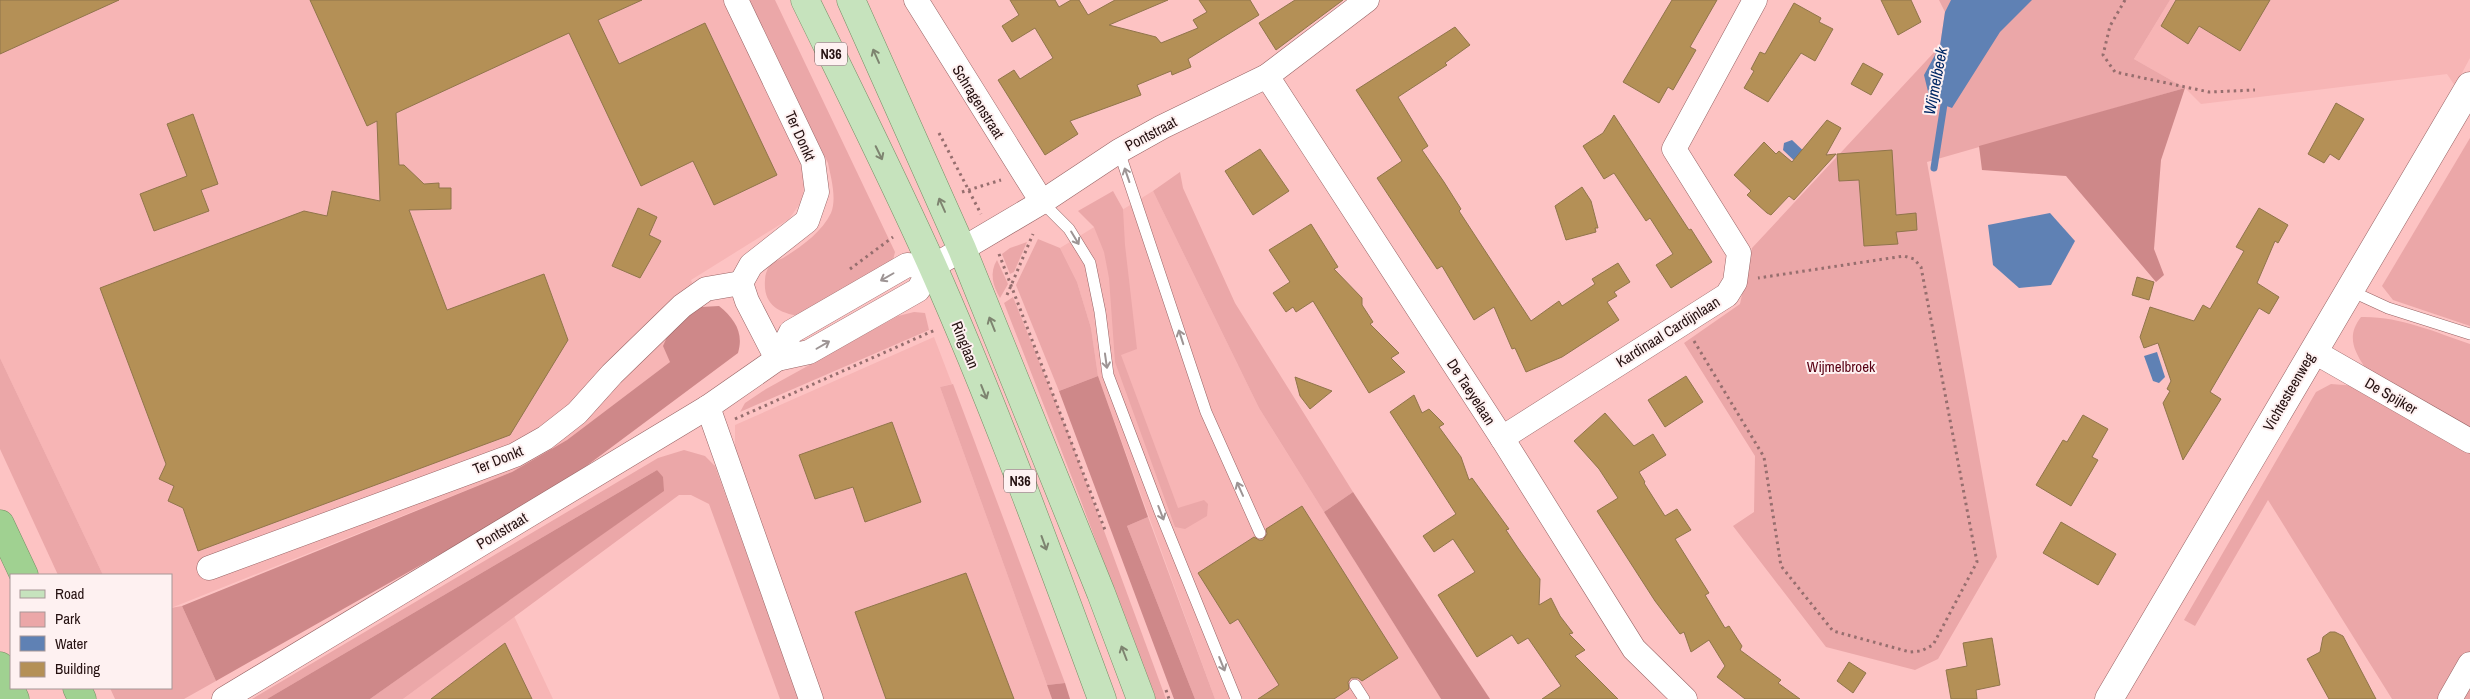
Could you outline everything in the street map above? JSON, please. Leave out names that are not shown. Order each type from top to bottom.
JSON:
[{"type":"highway","points":[[0,524],[24,574]]},
{"type":"highway","points":[[0,666],[10,687]]},
{"type":"main road","name":"Ringlaan","points":[[805,0],[920,266],[1033,513],[1102,699]]},
{"type":"main road","name":"N36","points":[[851,0],[962,249],[1101,593],[1141,699]]},
{"type":"street","name":"Ter Donkt","points":[[209,568],[515,455],[545,438],[577,413],[646,338],[682,306],[706,289],[742,283],[750,265],[807,221],[817,192],[813,161],[736,0]]},
{"type":"street","name":"Schragenstraat","points":[[916,0],[1042,202]]},
{"type":"street","name":"Pontstraat","points":[[777,359],[791,332],[920,266],[962,249],[1042,202],[1119,151],[1162,127],[1267,76],[1367,0]]},
{"type":"street","points":[[1735,282],[1740,252],[1674,149],[1755,0]]},
{"type":"street","name":"De Taeyelaan","points":[[1267,76],[1502,438],[1634,649],[1685,699]]},
{"type":"street","name":"Vichtesteenweg","points":[[2109,699],[2470,86]]},
{"type":"street","points":[[918,290],[920,266]]},
{"type":"street","name":"Kardinaal Cardijnlaan","points":[[1502,438],[1727,295],[1735,282]]},
{"type":"street","points":[[742,283],[747,301],[777,359]]},
{"type":"street","name":"Pontstraat","points":[[224,699],[708,407],[777,359],[809,352],[918,290]]},
{"type":"street","name":"De Spijker","points":[[2313,351],[2470,441]]},
{"type":"street","points":[[708,407],[811,699]]},
{"type":"street","points":[[2450,699],[2470,664]]},
{"type":"lane","points":[[1119,151],[1206,412],[1260,533]]},
{"type":"lane","points":[[1042,202],[1069,229],[1090,263],[1100,312],[1108,375],[1236,699]]},
{"type":"lane","points":[[2351,291],[2388,308],[2470,334]]},
{"type":"lane","points":[[1355,685],[1364,699]]},
{"type":"path","points":[[2125,0],[2110,26],[2102,55],[2115,72],[2208,92],[2256,90]]},
{"type":"path","points":[[1012,287],[1031,242],[1042,202]]},
{"type":"path","points":[[892,232],[920,266]]},
{"type":"path","points":[[1682,322],[1764,457],[1781,566],[1833,631],[1910,652],[1921,652],[1933,645],[1977,562],[1921,268],[1914,259],[1904,256],[1735,282]]},
{"type":"path","points":[[918,290],[938,338]]},
{"type":"path","points":[[734,420],[935,330]]},
{"type":"shaded area","points":[[0,0],[723,0],[767,83],[806,173],[802,201],[789,219],[691,280],[701,307],[670,362],[567,440],[512,472],[172,608],[172,574],[103,574],[0,358]]},
{"type":"shaded area","points":[[2170,0],[2470,0],[2470,58],[2455,86],[2447,74],[2201,104],[2185,88],[2134,59]]},
{"type":"shaded area","points":[[2185,88],[2161,160],[2154,249],[2164,275],[2156,282],[2066,176],[1982,170],[1979,146]]},
{"type":"shaded area","points":[[1153,191],[1259,408],[1441,699],[1215,699],[1098,376],[1091,328],[1077,282],[1060,248]]},
{"type":"shaded area","points":[[719,306],[730,316],[737,327],[740,339],[738,353],[585,467],[488,527],[216,681],[182,606],[512,472],[567,440],[670,362],[663,346],[670,330],[701,307]]},
{"type":"shaded area","points":[[934,337],[952,384],[940,387],[1052,699],[822,699],[735,449],[735,425]]},
{"type":"shaded area","points":[[1098,376],[1148,517],[1127,526],[1195,699],[1174,699],[1059,391]]},
{"type":"shaded area","points":[[657,470],[663,477],[664,491],[370,699],[267,699]]},
{"type":"shaded area","points":[[1353,492],[1490,699],[1441,699],[1324,512]]},
{"type":"shaded area","points":[[514,616],[553,699],[403,699]]},
{"type":"shaded area","points":[[1065,683],[1070,699],[1052,699],[1047,685]]},
{"type":"green space","points":[[747,0],[775,0],[895,252],[893,260],[800,316],[779,310],[769,301],[765,288],[765,278],[770,265],[804,244],[817,233],[827,220],[833,207],[832,181],[828,163]]},
{"type":"green space","name":"Wijmelbroek","points":[[1939,0],[2170,0],[2134,59],[2185,88],[1927,162],[1997,557],[1938,659],[1915,670],[1826,647],[1733,526],[1754,512],[1755,456],[1684,343],[1740,304],[1752,248],[1940,46],[1945,12]]},
{"type":"green space","points":[[2470,138],[2470,326],[2393,300],[2382,286]]},
{"type":"green space","points":[[1180,172],[1183,188],[1235,303],[1353,492],[1324,512],[1259,408],[1153,191]]},
{"type":"green space","points":[[1113,191],[1123,209],[1125,245],[1137,349],[1121,355],[1178,508],[1204,500],[1208,504],[1207,516],[1185,529],[1175,527],[1115,362],[1109,278],[1104,252],[1094,227],[1078,211]]},
{"type":"green space","points":[[1038,239],[1060,248],[1077,282],[1091,328],[1098,376],[1059,391],[1016,285]]},
{"type":"green space","points":[[1027,242],[1014,272],[1010,274],[1002,254],[1010,248]]},
{"type":"green space","points":[[997,260],[1008,284],[1000,298],[995,289],[993,279],[993,270]]},
{"type":"green space","points":[[1013,297],[1068,433],[1166,699],[1155,699],[1004,303]]},
{"type":"green space","points":[[914,312],[925,313],[929,330],[740,412],[745,403],[766,389],[898,316]]},
{"type":"green space","points":[[2361,317],[2375,317],[2403,322],[2470,344],[2470,699],[2392,699],[2268,500],[2195,626],[2184,620],[2316,392],[2331,384],[2357,386],[2364,366],[2357,354],[2353,336]]},
{"type":"green space","points":[[0,358],[103,574],[58,574],[0,449]]},
{"type":"green space","points":[[953,384],[1065,683],[1047,685],[940,387]]},
{"type":"green space","points":[[684,450],[705,456],[715,466],[799,699],[780,699],[709,504],[691,495],[679,495],[403,699],[370,699],[663,491],[657,470],[267,699],[252,699],[658,458]]},
{"type":"green space","points":[[1148,517],[1215,699],[1195,699],[1127,526]]},
{"type":"green space","points":[[182,606],[216,681],[184,699],[115,699],[110,689],[172,689],[172,608]]},
{"type":"water","points":[[1951,0],[2032,0],[2000,32],[1952,108],[1930,100],[1924,75],[1940,46],[1945,12]]},
{"type":"water","points":[[1792,140],[1811,158],[1802,168],[1783,150],[1784,143]]},
{"type":"water","points":[[2050,213],[2075,241],[2051,285],[2019,288],[1993,265],[1988,225]]},
{"type":"water","points":[[2157,352],[2165,377],[2159,383],[2153,381],[2144,356]]},
{"type":"building","points":[[0,0],[119,0],[0,54]]},
{"type":"building","points":[[310,0],[642,0],[598,20],[619,64],[705,23],[777,175],[714,205],[693,161],[641,186],[569,33],[396,113],[399,165],[404,165],[424,184],[439,183],[439,188],[451,188],[451,209],[409,210],[447,310],[544,274],[568,340],[510,435],[198,551],[183,508],[168,501],[174,486],[159,479],[166,464],[100,288],[304,211],[327,216],[332,191],[380,201],[377,121],[367,126]]},
{"type":"building","points":[[1010,0],[1055,0],[1059,7],[1071,0],[1079,0],[1088,15],[1115,0],[1168,0],[1109,25],[1156,37],[1161,43],[1198,28],[1193,20],[1207,12],[1199,0],[1250,0],[1259,15],[1188,59],[1191,67],[1172,75],[1171,71],[1137,85],[1141,95],[1070,121],[1078,134],[1045,155],[998,80],[1014,70],[1020,79],[1053,58],[1035,28],[1012,42],[1002,26],[1019,15]]},
{"type":"building","points":[[1295,0],[1343,0],[1276,50],[1259,23]]},
{"type":"building","points":[[1672,0],[1717,0],[1690,47],[1696,50],[1673,90],[1668,87],[1659,103],[1623,82]]},
{"type":"building","points":[[1881,0],[1911,0],[1921,22],[1898,35]]},
{"type":"building","points":[[2176,0],[2270,0],[2240,51],[2199,26],[2188,44],[2161,26]]},
{"type":"building","points":[[1794,3],[1821,18],[1819,22],[1833,29],[1815,61],[1801,53],[1768,102],[1744,88],[1754,71],[1751,69],[1760,52],[1765,54]]},
{"type":"building","points":[[1455,27],[1470,45],[1445,63],[1447,65],[1398,97],[1428,146],[1422,150],[1461,209],[1459,211],[1531,321],[1559,301],[1562,306],[1595,284],[1592,279],[1618,263],[1630,282],[1614,292],[1617,296],[1607,302],[1619,320],[1562,357],[1526,372],[1515,348],[1512,349],[1494,307],[1474,320],[1442,266],[1437,269],[1377,178],[1402,161],[1356,90]]},
{"type":"building","points":[[1863,63],[1883,74],[1871,95],[1851,84]]},
{"type":"building","points":[[2336,103],[2364,119],[2339,160],[2330,154],[2324,163],[2308,154]]},
{"type":"building","points":[[193,114],[218,184],[201,190],[209,211],[154,231],[140,194],[187,176],[167,124]]},
{"type":"building","points":[[1614,115],[1712,262],[1671,288],[1656,265],[1673,254],[1650,218],[1646,221],[1614,173],[1604,179],[1583,146],[1603,133]]},
{"type":"building","points":[[1827,120],[1841,128],[1826,155],[1836,154],[1794,200],[1789,196],[1771,215],[1767,213],[1747,195],[1751,191],[1734,175],[1764,142],[1776,154],[1779,151],[1792,162]]},
{"type":"building","points":[[1260,149],[1289,191],[1253,215],[1225,171]]},
{"type":"building","points":[[1892,150],[1896,215],[1916,213],[1917,230],[1896,232],[1898,244],[1864,246],[1859,180],[1839,181],[1837,154]]},
{"type":"building","points":[[1582,187],[1591,201],[1598,228],[1595,228],[1596,232],[1566,240],[1555,206]]},
{"type":"building","points":[[638,208],[657,217],[649,235],[661,241],[640,278],[612,266]]},
{"type":"building","points":[[2259,208],[2288,225],[2278,243],[2275,241],[2257,283],[2279,297],[2269,314],[2259,308],[2210,392],[2221,399],[2183,460],[2163,403],[2170,391],[2167,389],[2171,381],[2158,343],[2144,348],[2140,337],[2150,307],[2194,321],[2203,305],[2210,309],[2244,251],[2236,247]]},
{"type":"building","points":[[1311,224],[1338,267],[1334,269],[1362,298],[1362,305],[1373,322],[1370,324],[1399,353],[1391,358],[1405,372],[1369,393],[1313,301],[1296,312],[1293,307],[1286,312],[1273,293],[1290,282],[1269,250]]},
{"type":"building","points":[[2137,277],[2154,282],[2149,300],[2132,295]]},
{"type":"building","points":[[1686,376],[1703,402],[1665,427],[1648,400]]},
{"type":"building","points":[[1295,377],[1332,391],[1310,409],[1300,396]]},
{"type":"building","points":[[1414,395],[1422,413],[1429,409],[1444,424],[1439,427],[1461,457],[1469,480],[1472,478],[1509,529],[1506,530],[1540,579],[1539,605],[1551,598],[1560,616],[1573,633],[1569,634],[1585,650],[1575,656],[1618,699],[1542,699],[1561,686],[1528,638],[1518,644],[1512,635],[1477,657],[1438,595],[1475,572],[1453,539],[1434,552],[1423,536],[1456,514],[1390,412]]},
{"type":"building","points":[[1605,413],[1634,446],[1653,434],[1666,455],[1639,472],[1665,516],[1677,509],[1691,530],[1675,539],[1709,593],[1705,595],[1725,628],[1729,626],[1742,646],[1740,650],[1781,680],[1778,683],[1800,699],[1745,699],[1717,677],[1725,666],[1709,640],[1691,652],[1684,632],[1680,634],[1655,601],[1597,511],[1618,498],[1599,469],[1574,441]]},
{"type":"building","points":[[2083,415],[2108,429],[2092,457],[2098,460],[2071,506],[2036,485],[2063,440],[2067,442]]},
{"type":"building","points":[[892,422],[921,502],[865,522],[853,487],[815,499],[799,455]]},
{"type":"building","points":[[1302,506],[1398,658],[1362,681],[1358,678],[1351,678],[1348,682],[1349,689],[1334,699],[1258,699],[1279,685],[1238,619],[1230,624],[1198,573],[1254,537],[1263,540],[1267,534],[1266,529]]},
{"type":"building","points":[[2061,522],[2116,554],[2098,585],[2043,553]]},
{"type":"building","points":[[966,573],[1014,699],[886,699],[855,612]]},
{"type":"building","points":[[2330,632],[2343,636],[2376,699],[2329,699],[2307,659],[2320,652],[2323,637]]},
{"type":"building","points":[[1992,638],[2000,685],[1976,690],[1977,699],[1951,699],[1946,670],[1967,666],[1963,643]]},
{"type":"building","points":[[505,643],[532,699],[431,699]]},
{"type":"building","points":[[1849,662],[1866,673],[1853,693],[1837,681]]},
{"type":"waterway","name":"Wijmelbeek","points":[[1934,168],[1945,98]]}]
